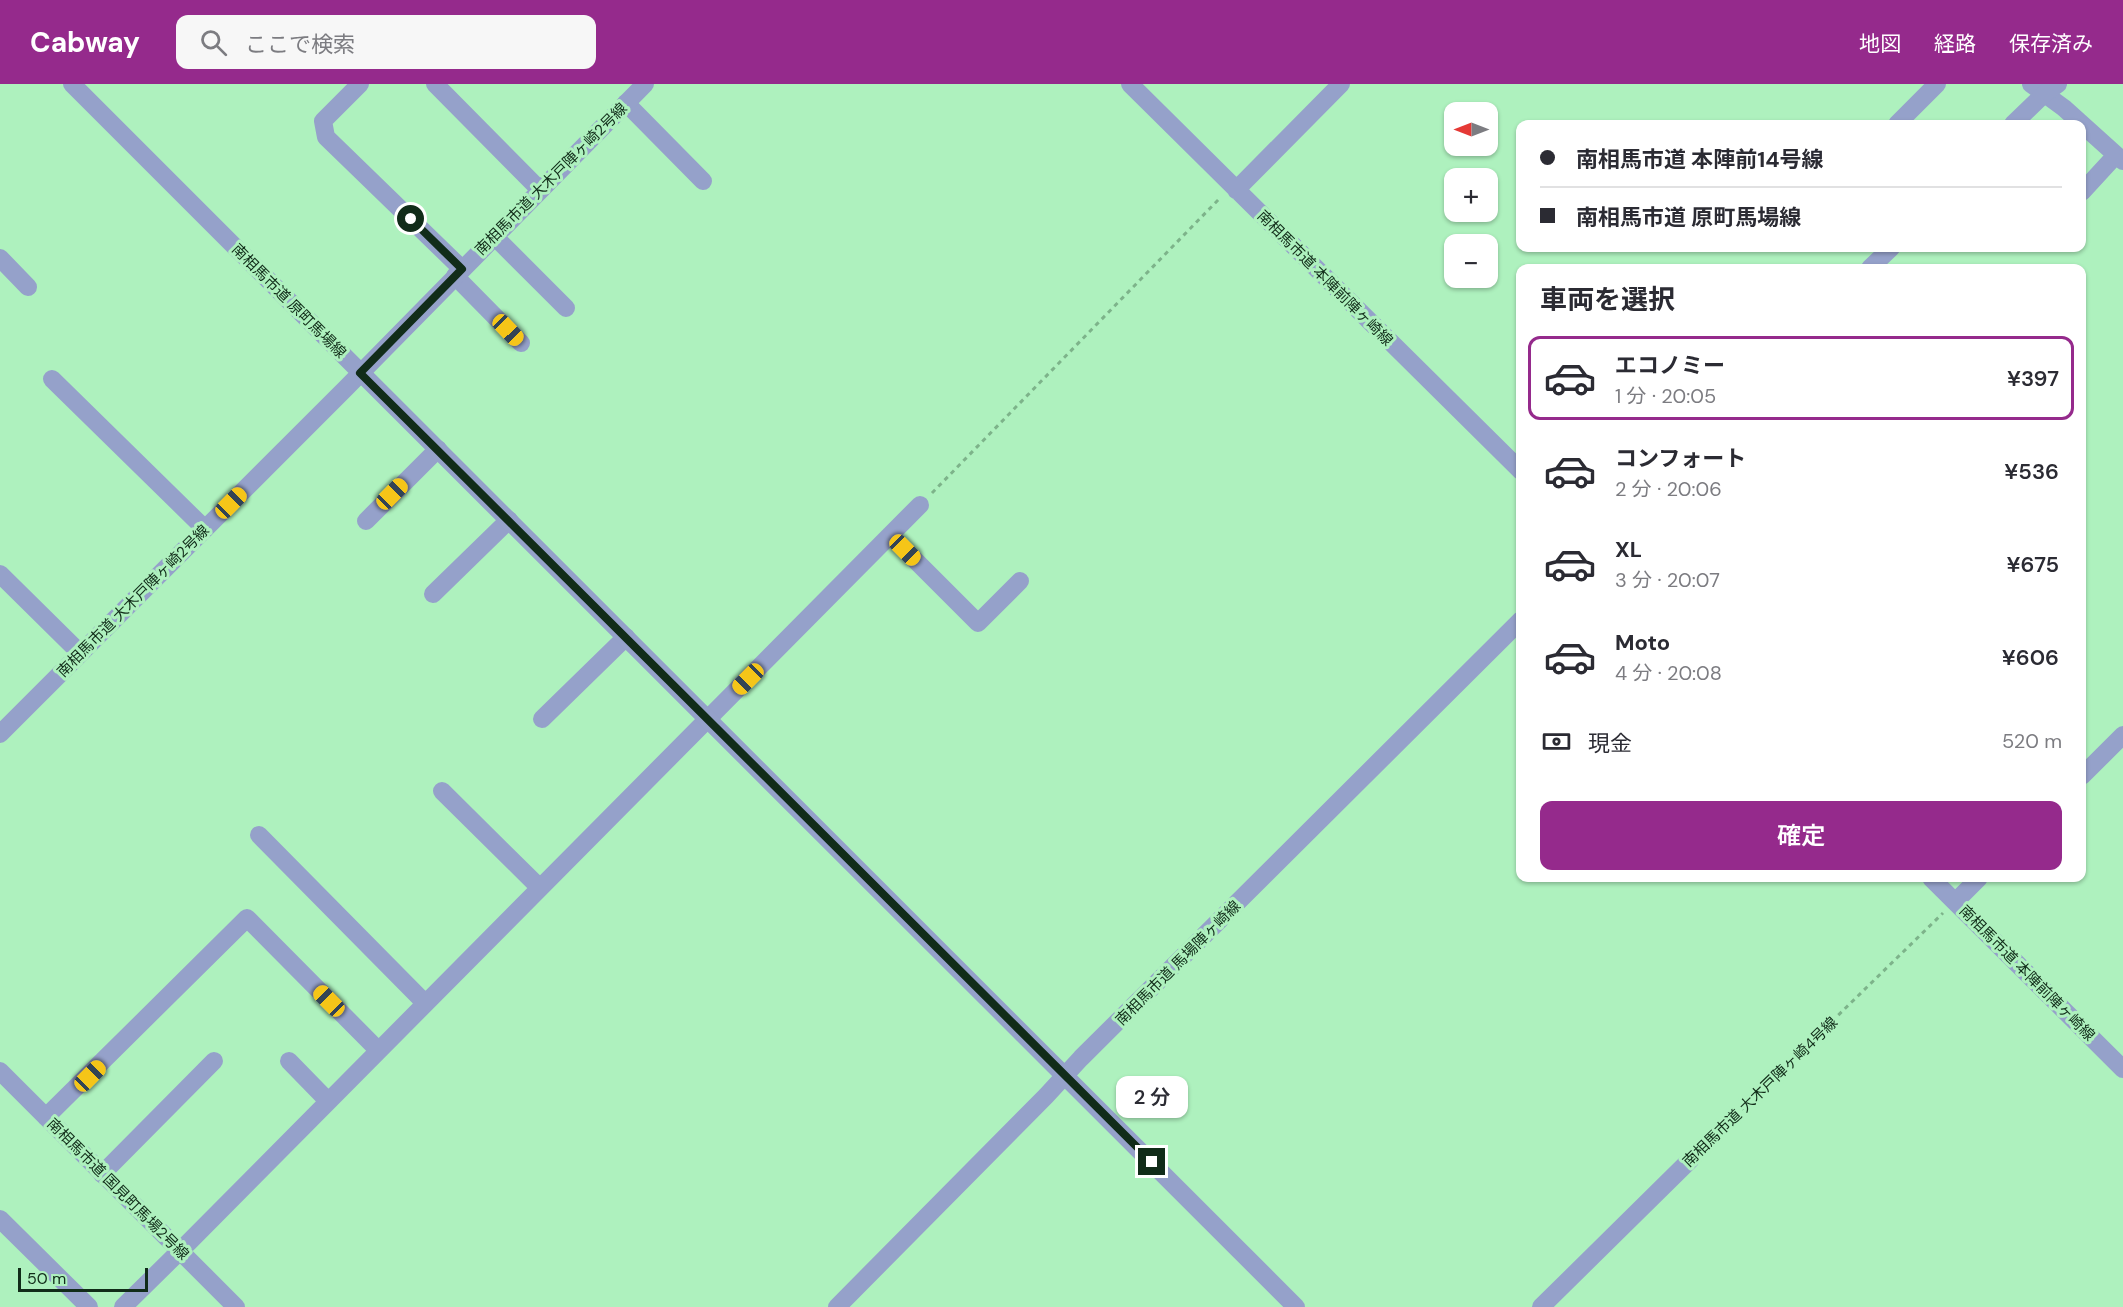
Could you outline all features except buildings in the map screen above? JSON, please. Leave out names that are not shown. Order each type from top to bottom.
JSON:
[{"type":"street","name":"南相馬市道 原町馬場線","points":[[72,84],[1296,1307]]},
{"type":"street","points":[[360,84],[323,121],[326,137],[458,272],[521,343]]},
{"type":"street","points":[[435,84],[540,190]]},
{"type":"street","name":"南相馬市道 大木戸陣ヶ崎2号線","points":[[0,734],[645,84]]},
{"type":"street","name":"南相馬市道 本陣前陣ヶ崎線","points":[[1130,84],[1516,466]]},
{"type":"street","points":[[1236,190],[1341,84]]},
{"type":"street","points":[[1901,120],[1937,84]]},
{"type":"street","points":[[2016,120],[2044,87],[2077,120]]},
{"type":"street","points":[[626,103],[703,181]]},
{"type":"street","points":[[2086,128],[2120,158],[2086,188]]},
{"type":"street","points":[[494,236],[566,308]]},
{"type":"street","points":[[1874,264],[1887,252]]},
{"type":"street","points":[[0,258],[28,287]]},
{"type":"street","points":[[52,379],[205,529]]},
{"type":"street","points":[[366,521],[438,449]]},
{"type":"street","points":[[123,1307],[920,505]]},
{"type":"street","points":[[433,594],[509,520]]},
{"type":"street","points":[[890,535],[978,623],[1020,581]]},
{"type":"street","points":[[0,574],[80,653]]},
{"type":"street","name":"南相馬市道 馬場陣ヶ崎線","points":[[837,1307],[1516,625]]},
{"type":"street","points":[[542,719],[626,637]]},
{"type":"street","points":[[2086,772],[2123,735]]},
{"type":"street","points":[[441,791],[540,888]]},
{"type":"street","points":[[259,835],[425,1003]]},
{"type":"street","name":"南相馬市道 本陣前陣ヶ崎線","points":[[1935,882],[2123,1069]]},
{"type":"street","points":[[1955,902],[1975,882]]},
{"type":"street","points":[[46,1118],[248,918],[378,1050]]},
{"type":"street","points":[[102,1174],[214,1061]]},
{"type":"street","points":[[289,1061],[328,1101]]},
{"type":"street","name":"南相馬市道 国見町馬場2号線","points":[[0,1071],[236,1307]]},
{"type":"street","name":"南相馬市道 大木戸陣ヶ崎4号線","points":[[1541,1307],[1691,1159]]},
{"type":"street","points":[[0,1219],[89,1307]]},
{"type":"path","points":[[920,505],[1225,193],[1236,190]]},
{"type":"path","name":"南相馬市道 大木戸陣ヶ崎4号線","points":[[1691,1159],[1955,902]]},
{"type":"route","points":[[411,219],[462,269],[360,373],[429,439],[1152,1162]]}]
